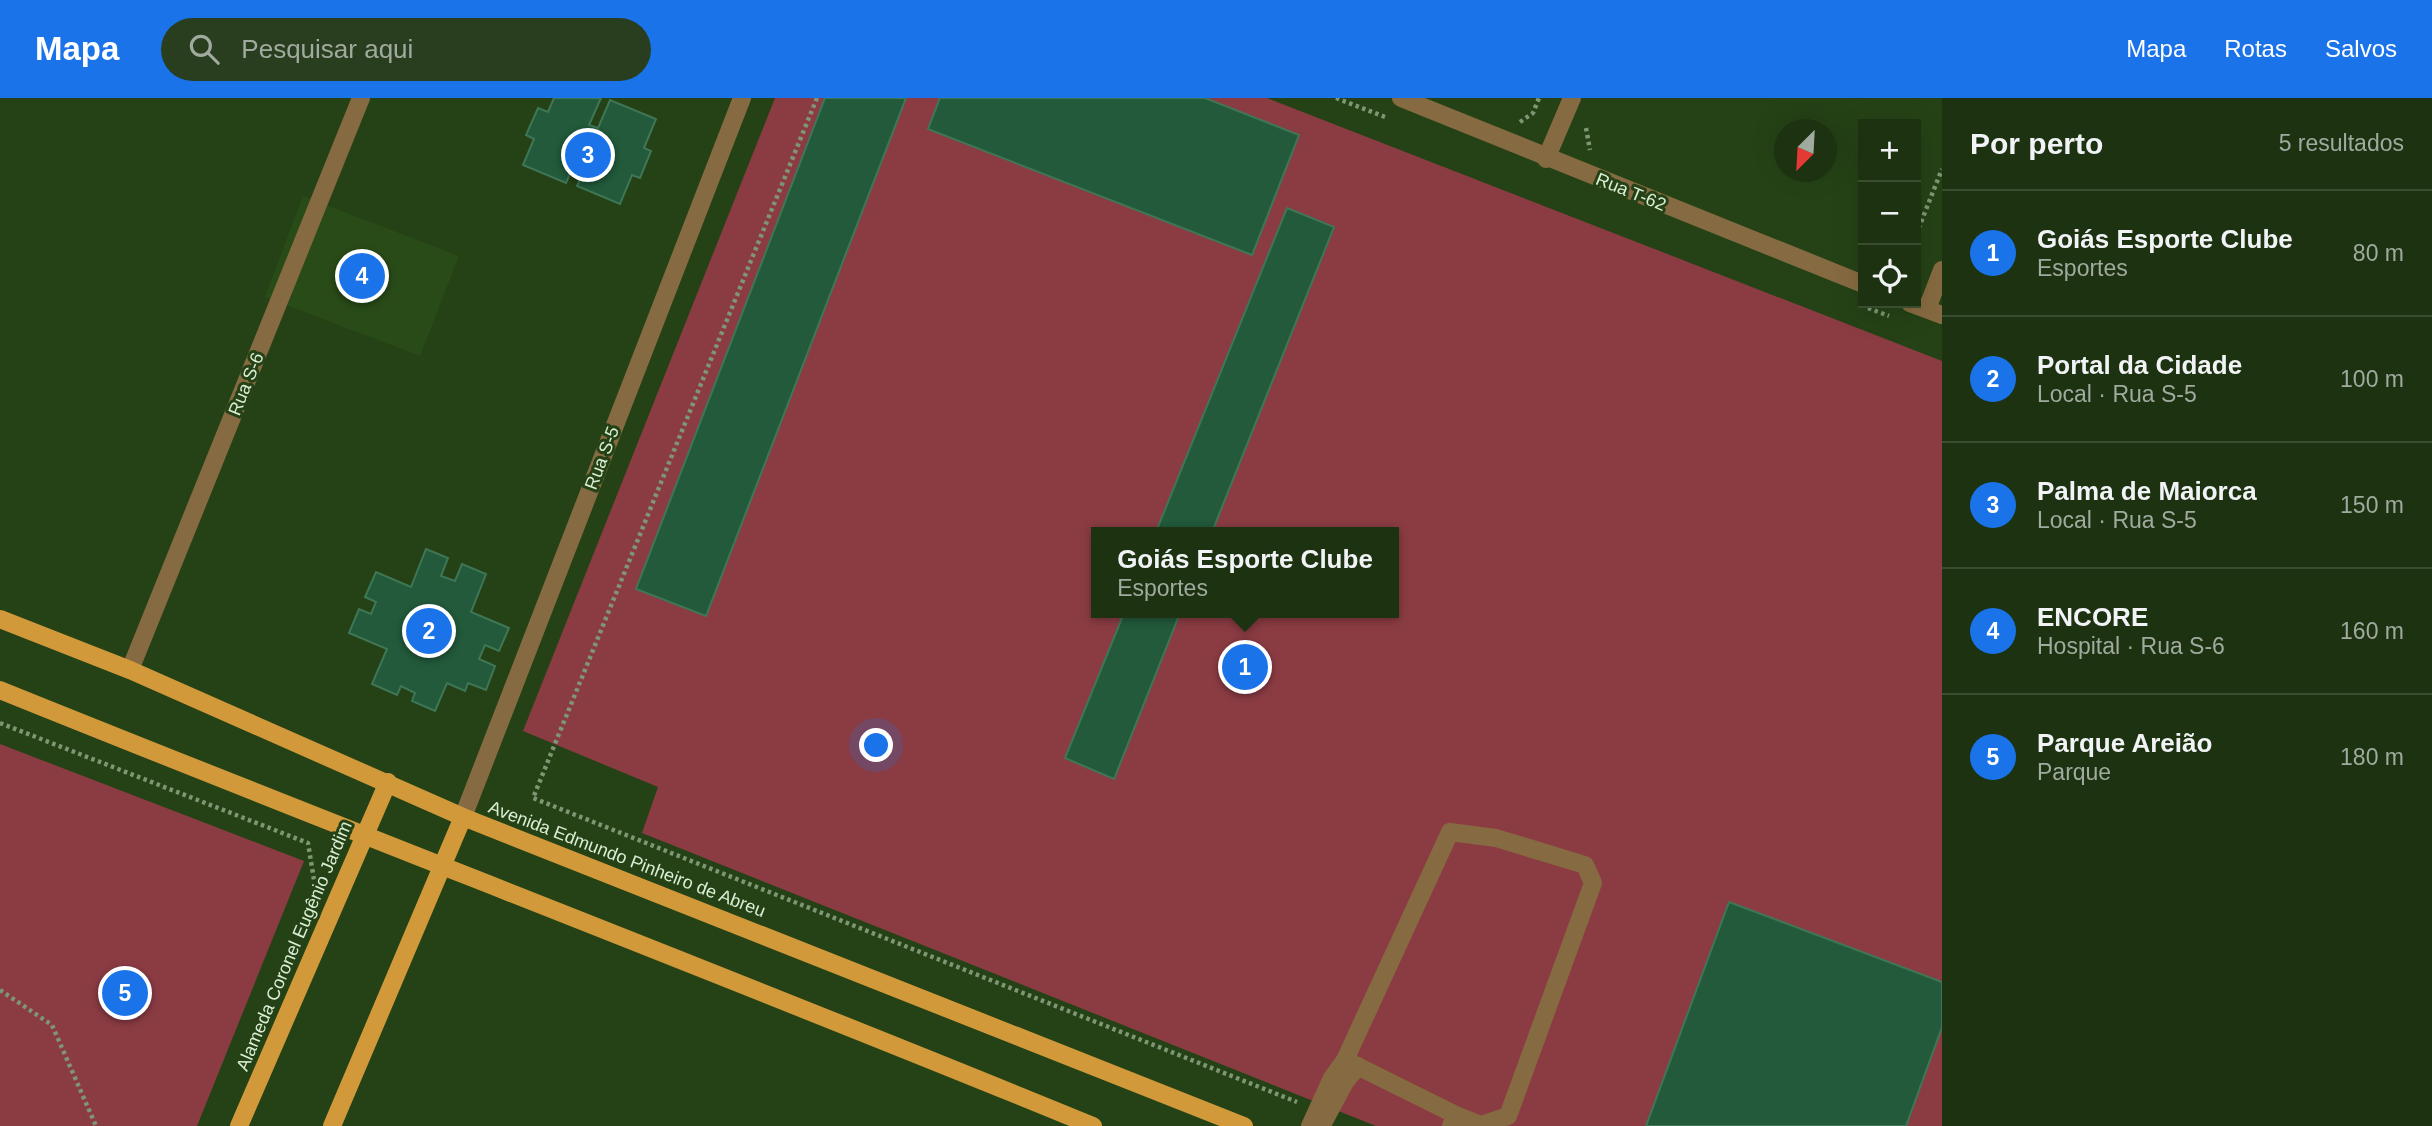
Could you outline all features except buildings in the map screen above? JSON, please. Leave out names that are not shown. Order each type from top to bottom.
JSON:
[{"type":"main road","name":"Avenida Edmundo Pinheiro de Abreu","points":[[0,619],[130,670],[463,817],[1244,1126]]},
{"type":"main road","points":[[0,690],[363,837],[853,1027],[1093,1126]]},
{"type":"main road","name":"Alameda Coronel Eugênio Jardim","points":[[239,1126],[388,782]]},
{"type":"main road","points":[[332,1126],[463,817]]},
{"type":"street","name":"Rua S-6","points":[[130,670],[361,98]]},
{"type":"street","name":"Rua S-5","points":[[463,817],[742,98]]},
{"type":"street","name":"Rua T-62","points":[[1401,98],[1546,159],[1858,282]]},
{"type":"street","points":[[1546,159],[1572,98]]},
{"type":"street","points":[[1926,309],[1942,270]]},
{"type":"street","points":[[1316,1121],[1345,1082],[1352,1063],[1451,832],[1496,838],[1585,865],[1593,883],[1508,1115],[1481,1125],[1453,1120],[1352,1063]]},
{"type":"path","points":[[817,98],[533,798],[1316,1121]]},
{"type":"path","points":[[1518,124],[1533,113],[1539,98]]},
{"type":"path","points":[[1921,222],[1942,169]]},
{"type":"path","points":[[0,723],[308,843],[316,883],[311,895]]},
{"type":"path","points":[[0,990],[52,1025],[96,1126]]},
{"type":"shaded area","points":[[775,98],[1267,98],[1942,361],[1942,1126],[1376,1126],[642,833],[658,787],[523,731]]},
{"type":"shaded area","points":[[303,196],[459,256],[420,356],[265,297]]},
{"type":"shaded area","points":[[0,744],[304,861],[197,1126],[0,1126]]},
{"type":"place","name":"Palma de Maiorca","points":[[588,155]]},
{"type":"place","name":"ENCORE","points":[[362,276]]},
{"type":"place","name":"Portal da Cidade","points":[[429,631]]},
{"type":"place","name":"Goiás Esporte Clube","points":[[1245,667]]},
{"type":"place","name":"Parque Areião","points":[[125,993]]}]
